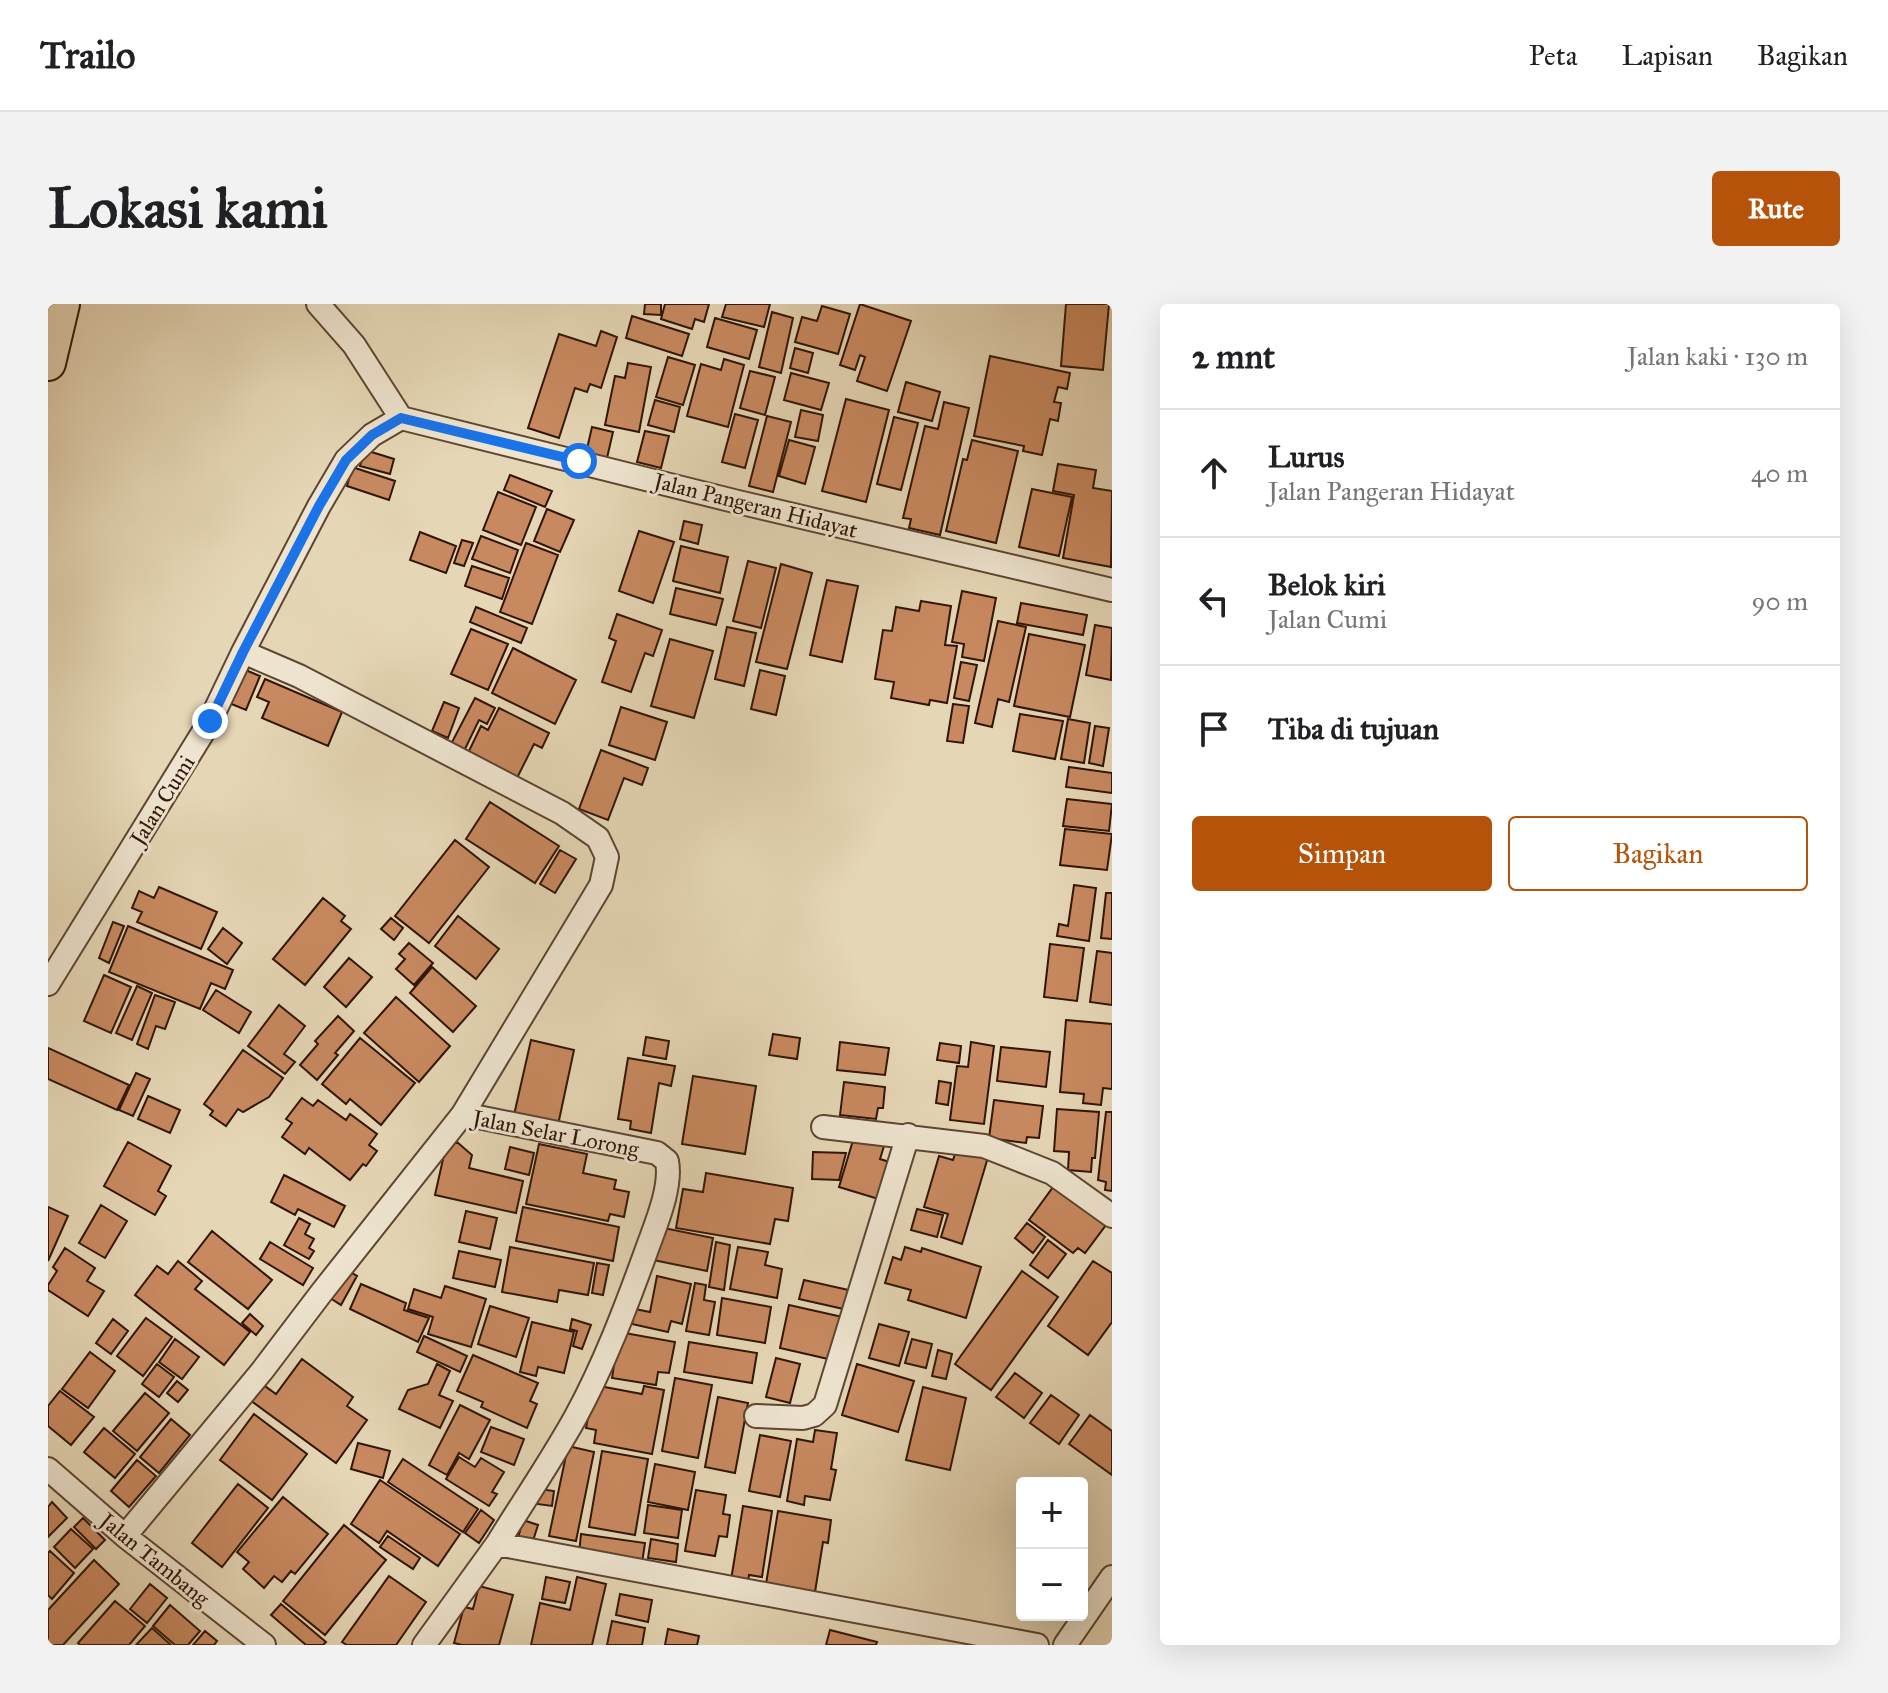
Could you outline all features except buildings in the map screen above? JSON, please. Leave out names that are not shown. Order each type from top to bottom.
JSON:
[{"type":"main road","points":[[48,363],[62,304]]},
{"type":"street","points":[[318,304],[354,345],[401,418]]},
{"type":"street","name":"Jalan Pangeran Hidayat","points":[[401,418],[738,502],[1112,590]]},
{"type":"street","name":"Jalan Cumi","points":[[48,984],[210,721],[319,506],[346,460],[372,435],[401,418]]},
{"type":"street","points":[[243,652],[299,676],[562,813],[598,838],[607,857],[601,885],[463,1114]]},
{"type":"street","name":"Jalan Selar Lorong","points":[[125,1536],[262,1371],[463,1114],[657,1153],[667,1161],[669,1172],[658,1219],[605,1356],[575,1419],[497,1544],[424,1645]]},
{"type":"street","points":[[823,1127],[984,1146],[1052,1173],[1112,1216]]},
{"type":"street","points":[[756,1416],[803,1418],[814,1415],[825,1405],[908,1135]]},
{"type":"street","name":"Jalan Tambang","points":[[48,1469],[125,1536],[264,1645]]},
{"type":"street","points":[[497,1544],[1037,1645]]},
{"type":"street","points":[[1065,1645],[1112,1577]]},
{"type":"route","points":[[210,721],[319,506],[346,460],[372,435],[401,418],[579,461]]}]
